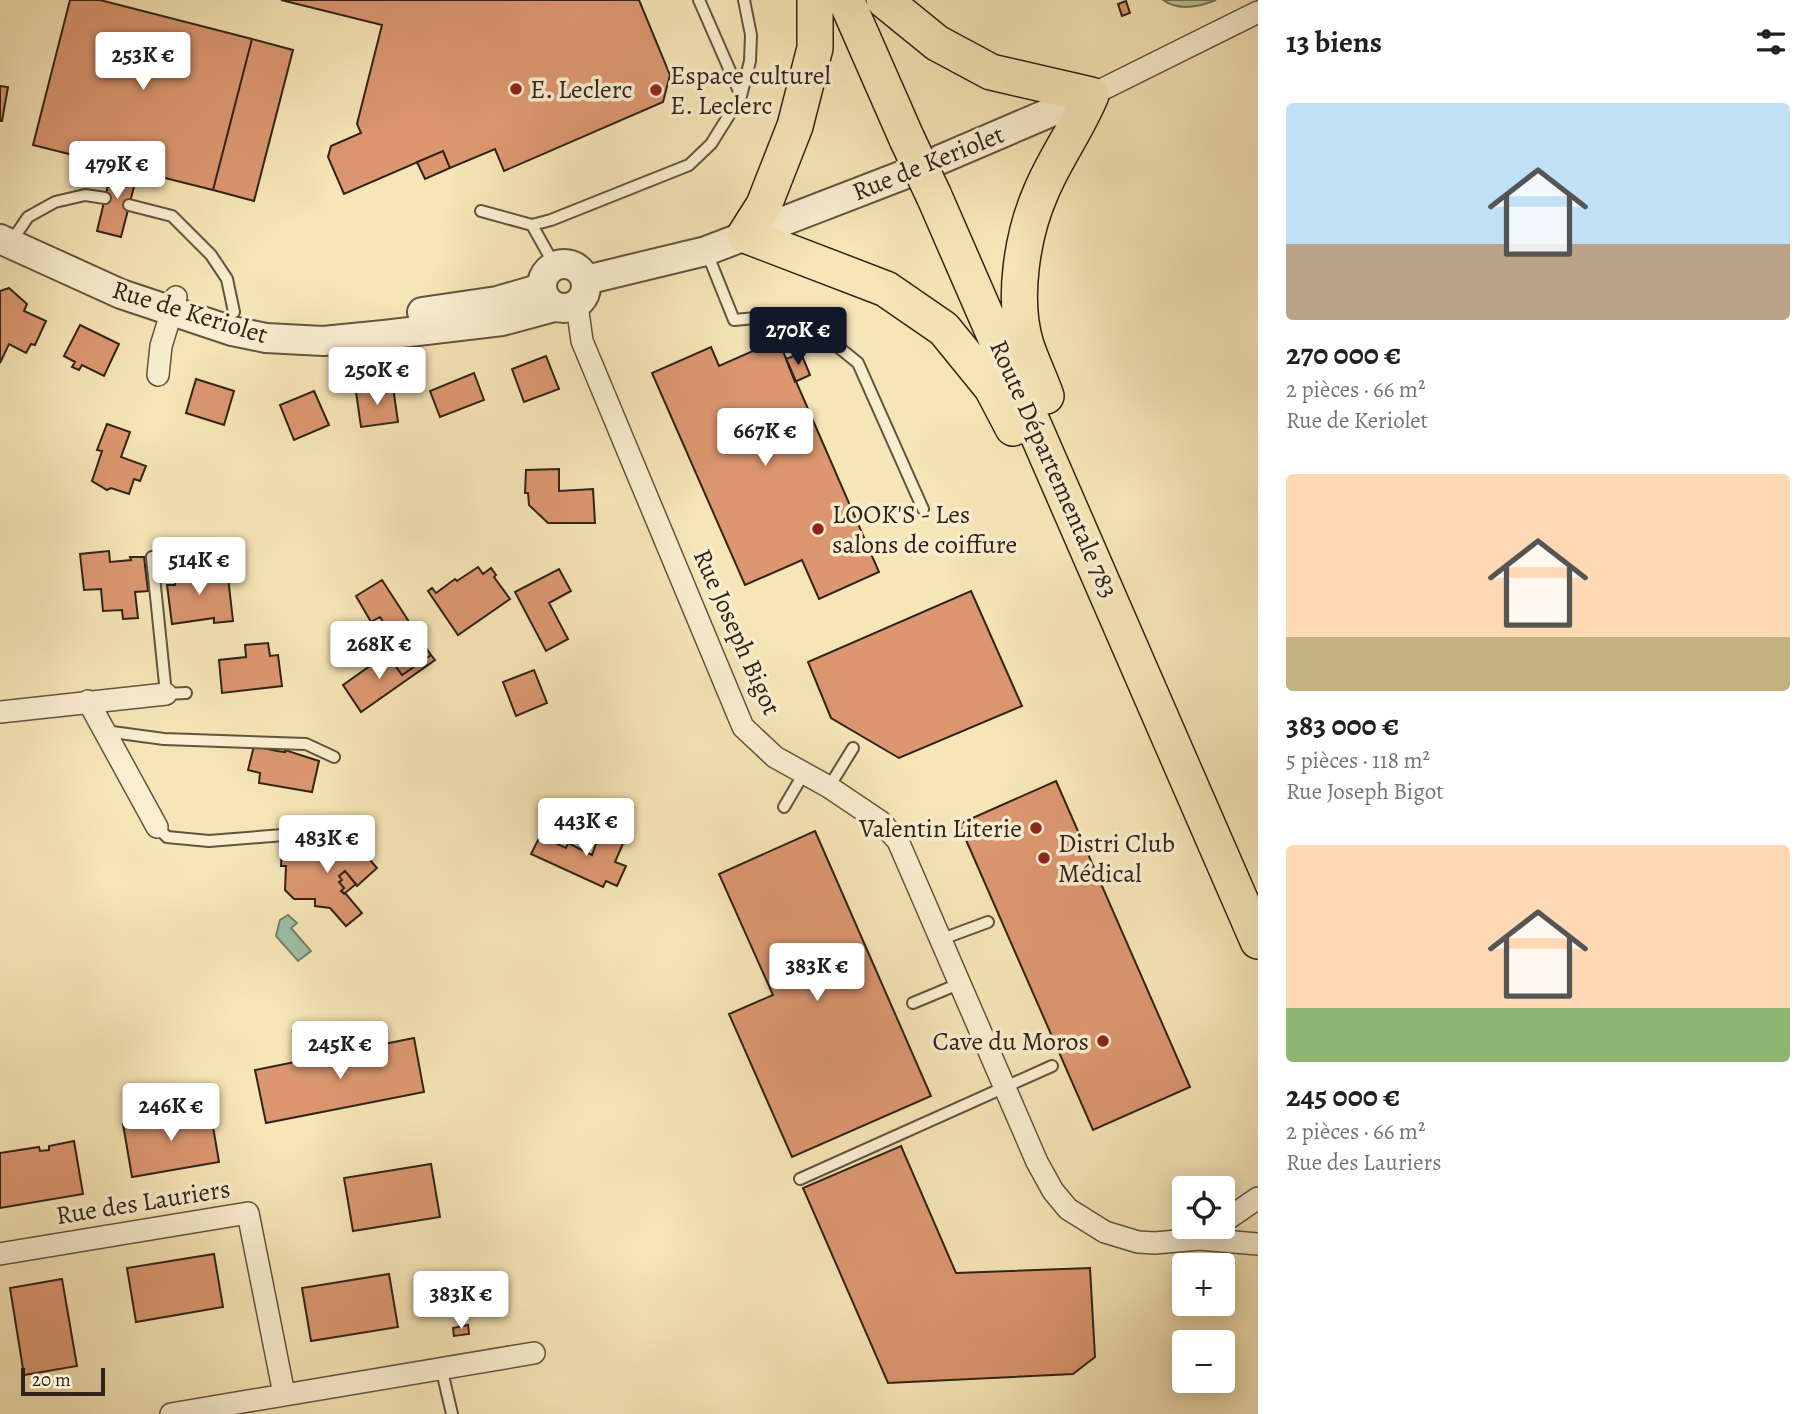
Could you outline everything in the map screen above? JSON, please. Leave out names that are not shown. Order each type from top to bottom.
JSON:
[{"type":"main road","points":[[815,0],[815,48],[795,127],[764,205],[745,235],[886,289],[944,329],[992,388],[1009,419],[1062,538],[1096,565]]},
{"type":"main road","name":"Route Départementale 783","points":[[846,0],[1096,565],[1258,941]]},
{"type":"main road","points":[[884,0],[937,43],[991,72],[1091,95],[1041,191],[1021,253],[1020,299],[1026,343],[1097,524],[1096,565]]},
{"type":"street","name":"Rue de Keriolet","points":[[174,304],[264,318],[323,322],[378,318],[563,289],[706,251],[911,172],[1091,95],[1258,12]]},
{"type":"street","name":"Rue de Keriolet","points":[[7,235],[125,281],[232,331],[267,338],[323,341],[502,321],[563,289]]},
{"type":"street","name":"Rue Joseph Bigot","points":[[563,289],[743,727],[775,757],[829,786],[881,822],[898,841],[1037,1162],[1053,1191],[1068,1209],[1089,1223],[1122,1238],[1155,1243],[1199,1239],[1258,1244]]},
{"type":"street","points":[[158,374],[161,346],[174,304]]},
{"type":"street","points":[[0,712],[176,694]]},
{"type":"street","points":[[88,701],[157,827]]},
{"type":"street","points":[[1235,1214],[1258,1198]]},
{"type":"street","name":"Rue des Lauriers","points":[[0,1254],[248,1213],[284,1394]]},
{"type":"street","points":[[171,1414],[534,1353]]},
{"type":"lane","points":[[699,0],[741,96]]},
{"type":"lane","points":[[481,211],[532,225],[551,220],[689,165],[711,144],[741,96],[750,61],[751,35],[744,0]]},
{"type":"lane","points":[[7,235],[28,217],[55,202],[85,194],[105,198]]},
{"type":"lane","points":[[129,205],[172,216],[211,255],[227,279],[234,312]]},
{"type":"lane","points":[[532,225],[563,289]]},
{"type":"lane","points":[[706,251],[734,320],[767,317],[815,328],[858,363],[923,509]]},
{"type":"lane","points":[[152,557],[176,694]]},
{"type":"lane","points":[[105,731],[164,739],[306,744],[334,757]]},
{"type":"lane","points":[[829,786],[853,748]]},
{"type":"lane","points":[[784,807],[804,773]]},
{"type":"lane","points":[[157,827],[167,837],[209,841],[333,831]]},
{"type":"lane","points":[[942,939],[988,922]]},
{"type":"lane","points":[[912,1003],[961,983]]},
{"type":"lane","points":[[800,1179],[1052,1066]]},
{"type":"lane","points":[[441,1367],[452,1414]]},
{"type":"shaded area","points":[[1163,0],[1216,0],[1189,7],[1175,6]]},
{"type":"shaded area","points":[[288,915],[297,923],[291,928],[311,951],[298,961],[276,936],[280,920]]},
{"type":"building","points":[[70,0],[100,0],[252,39],[213,190],[33,145]]},
{"type":"building","name":"E. Leclerc","points":[[281,0],[639,0],[670,75],[663,102],[504,171],[495,149],[450,168],[443,151],[344,194],[328,157],[331,146],[361,133],[357,124],[382,25]]},
{"type":"building","points":[[1126,1],[1130,13],[1122,16],[1118,4]]},
{"type":"building","points":[[252,39],[293,50],[254,201],[213,190]]},
{"type":"building","points":[[0,86],[8,87],[2,121],[0,121]]},
{"type":"building","points":[[443,151],[450,168],[425,179],[417,162]]},
{"type":"building","points":[[113,165],[138,171],[121,237],[97,231]]},
{"type":"building","points":[[9,288],[27,304],[24,311],[46,321],[35,345],[31,344],[26,353],[9,344],[0,363],[0,291]]},
{"type":"building","points":[[80,325],[119,344],[104,376],[82,365],[79,370],[72,367],[75,362],[64,356]]},
{"type":"building","points":[[778,340],[879,572],[819,599],[802,560],[745,585],[652,373],[711,347],[719,366]]},
{"type":"building","points":[[801,353],[810,375],[795,382],[786,359]]},
{"type":"building","points":[[546,356],[559,389],[524,402],[512,369]]},
{"type":"building","points":[[474,373],[484,400],[440,417],[430,391]]},
{"type":"building","points":[[196,379],[234,391],[224,425],[186,413]]},
{"type":"building","points":[[393,387],[398,422],[361,427],[356,392]]},
{"type":"building","points":[[314,391],[329,425],[294,440],[280,405]]},
{"type":"building","points":[[107,424],[130,432],[121,457],[146,466],[140,481],[134,479],[129,494],[111,488],[107,490],[92,481],[102,451],[97,450]]},
{"type":"building","points":[[559,469],[559,491],[593,489],[595,523],[548,523],[529,505],[528,493],[525,493],[526,470]]},
{"type":"building","points":[[109,551],[110,562],[144,557],[148,591],[135,592],[138,618],[123,619],[122,610],[103,611],[101,589],[84,590],[80,554]]},
{"type":"building","points":[[174,562],[201,569],[202,579],[228,577],[233,621],[214,623],[214,618],[172,624],[167,585],[175,585]]},
{"type":"building","points":[[478,567],[483,574],[491,568],[496,575],[494,577],[510,599],[458,635],[428,591],[432,588],[436,593]]},
{"type":"building","points":[[559,569],[571,591],[549,603],[568,639],[546,651],[515,592]]},
{"type":"building","points":[[382,580],[415,631],[397,643],[380,617],[371,622],[356,596]]},
{"type":"building","points":[[971,591],[1022,706],[899,758],[831,718],[808,662]]},
{"type":"building","points":[[416,633],[431,655],[402,675],[387,654]]},
{"type":"building","points":[[268,643],[270,656],[278,655],[282,686],[222,693],[219,660],[246,657],[245,645]]},
{"type":"building","points":[[387,654],[402,675],[431,655],[435,660],[361,712],[343,685]]},
{"type":"building","points":[[534,670],[547,703],[516,716],[503,682]]},
{"type":"building","points":[[254,746],[285,750],[319,761],[312,792],[259,783],[260,773],[248,770]]},
{"type":"building","points":[[1056,781],[1190,1087],[1093,1130],[959,824]]},
{"type":"building","points":[[601,829],[625,839],[615,862],[626,866],[617,886],[606,881],[603,887],[531,854],[540,836],[566,848],[568,843],[592,855]]},
{"type":"building","points":[[815,831],[931,1096],[792,1157],[729,1014],[773,995],[719,874]]},
{"type":"building","points":[[346,833],[377,868],[357,886],[345,871],[339,876],[342,880],[339,882],[344,888],[341,891],[362,913],[346,926],[330,908],[315,906],[315,899],[294,899],[285,890],[286,866],[281,866],[282,848],[300,849],[300,845],[313,846],[312,857],[317,857]]},
{"type":"building","points":[[345,871],[356,884],[344,894],[339,876]]},
{"type":"building","points":[[414,1038],[424,1092],[266,1123],[255,1070]]},
{"type":"building","points":[[210,1109],[219,1162],[132,1177],[123,1124],[175,1116],[175,1119]]},
{"type":"building","points":[[74,1141],[83,1194],[0,1208],[0,1153],[39,1147],[40,1151],[49,1150],[49,1146]]},
{"type":"building","points":[[901,1146],[956,1273],[1090,1268],[1095,1357],[1073,1374],[888,1383],[803,1188]]},
{"type":"building","points":[[431,1164],[440,1217],[353,1231],[344,1178]]},
{"type":"building","points":[[214,1254],[223,1307],[136,1322],[127,1268]]},
{"type":"building","points":[[389,1274],[398,1327],[311,1341],[302,1288]]},
{"type":"building","points":[[62,1279],[77,1366],[24,1375],[10,1288]]},
{"type":"building","points":[[468,1325],[469,1334],[454,1336],[453,1328]]},
{"type":"place","name":"E. Leclerc","points":[[516,89]]},
{"type":"place","name":"Espace culturel E. Leclerc","points":[[656,90]]},
{"type":"place","name":"LOOK'S - Les salons de coiffure","points":[[818,529]]},
{"type":"place","name":"Valentin Literie","points":[[1036,828]]},
{"type":"place","name":"Distri Club Médical","points":[[1044,858]]},
{"type":"place","name":"Cave du Moros","points":[[1103,1041]]}]
